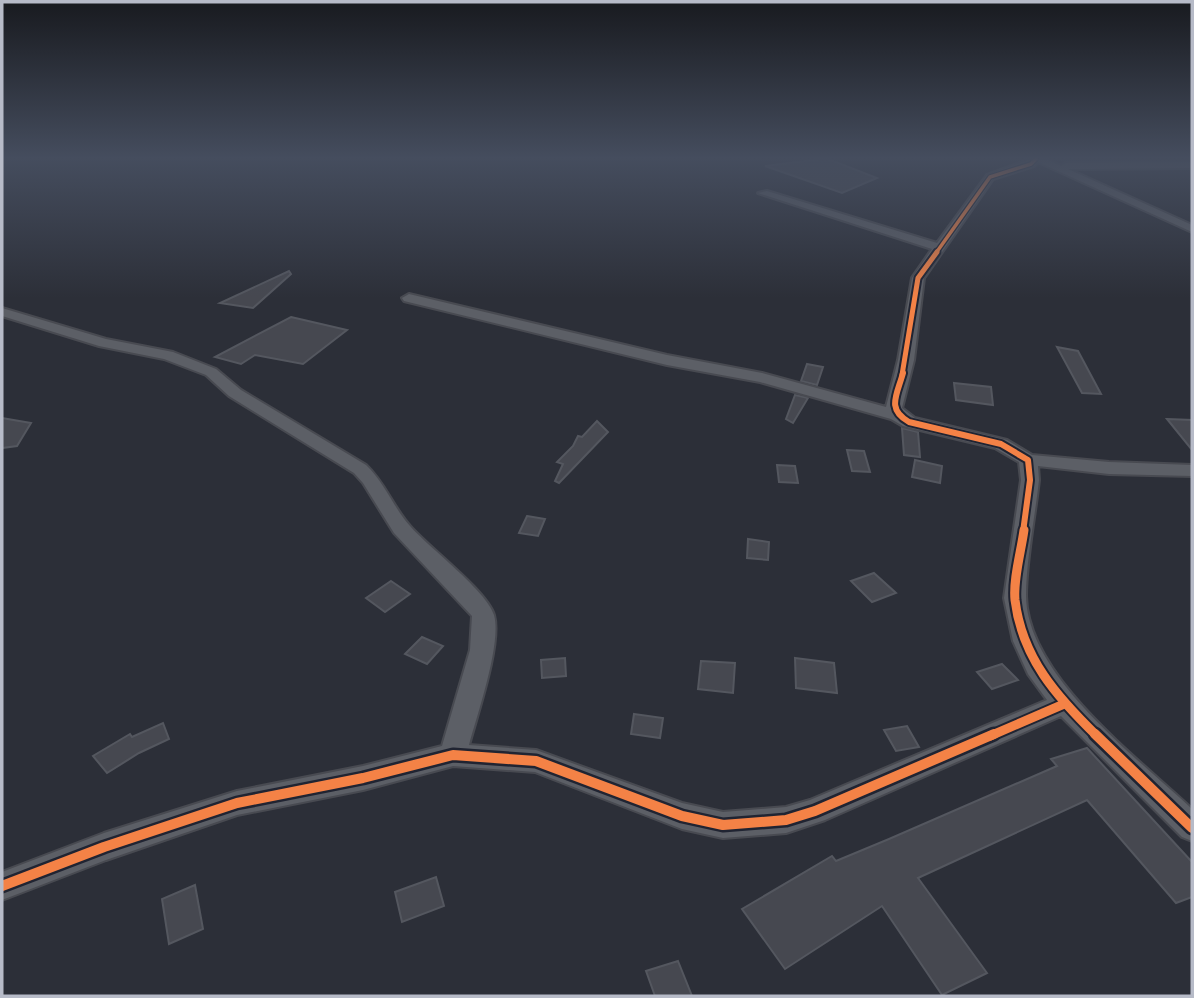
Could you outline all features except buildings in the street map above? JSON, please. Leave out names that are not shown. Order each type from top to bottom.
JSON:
[{"type":"street","points":[[803,206],[940,248]]},
{"type":"street","points":[[897,415],[894,408],[906,360],[916,285],[970,206]]},
{"type":"street","points":[[1140,206],[1192,229]]},
{"type":"street","points":[[409,298],[667,360],[762,378],[897,415],[909,422],[1001,444],[1028,460],[1110,468],[1192,470]]},
{"type":"street","points":[[2,312],[104,343],[168,355],[211,372],[235,393],[360,470],[371,480],[401,529],[475,603],[483,615],[482,650],[453,755]]},
{"type":"street","points":[[1028,460],[1030,480],[1015,598],[1025,641],[1037,668],[1064,704],[1192,828]]},
{"type":"street","points":[[2,886],[104,847],[237,803],[363,778],[453,755],[536,761],[682,816],[723,825],[786,820],[814,811],[1064,704]]},
{"type":"cycle path","points":[[970,206],[918,278],[906,360],[894,408],[897,415],[909,422],[1001,444],[1028,460],[1030,480],[1015,598],[1025,641],[1037,668],[1064,704],[1192,828]]},
{"type":"cycle path","points":[[2,886],[104,847],[237,803],[363,778],[453,755],[536,761],[682,816],[723,825],[786,820],[815,811],[1064,704]]}]
